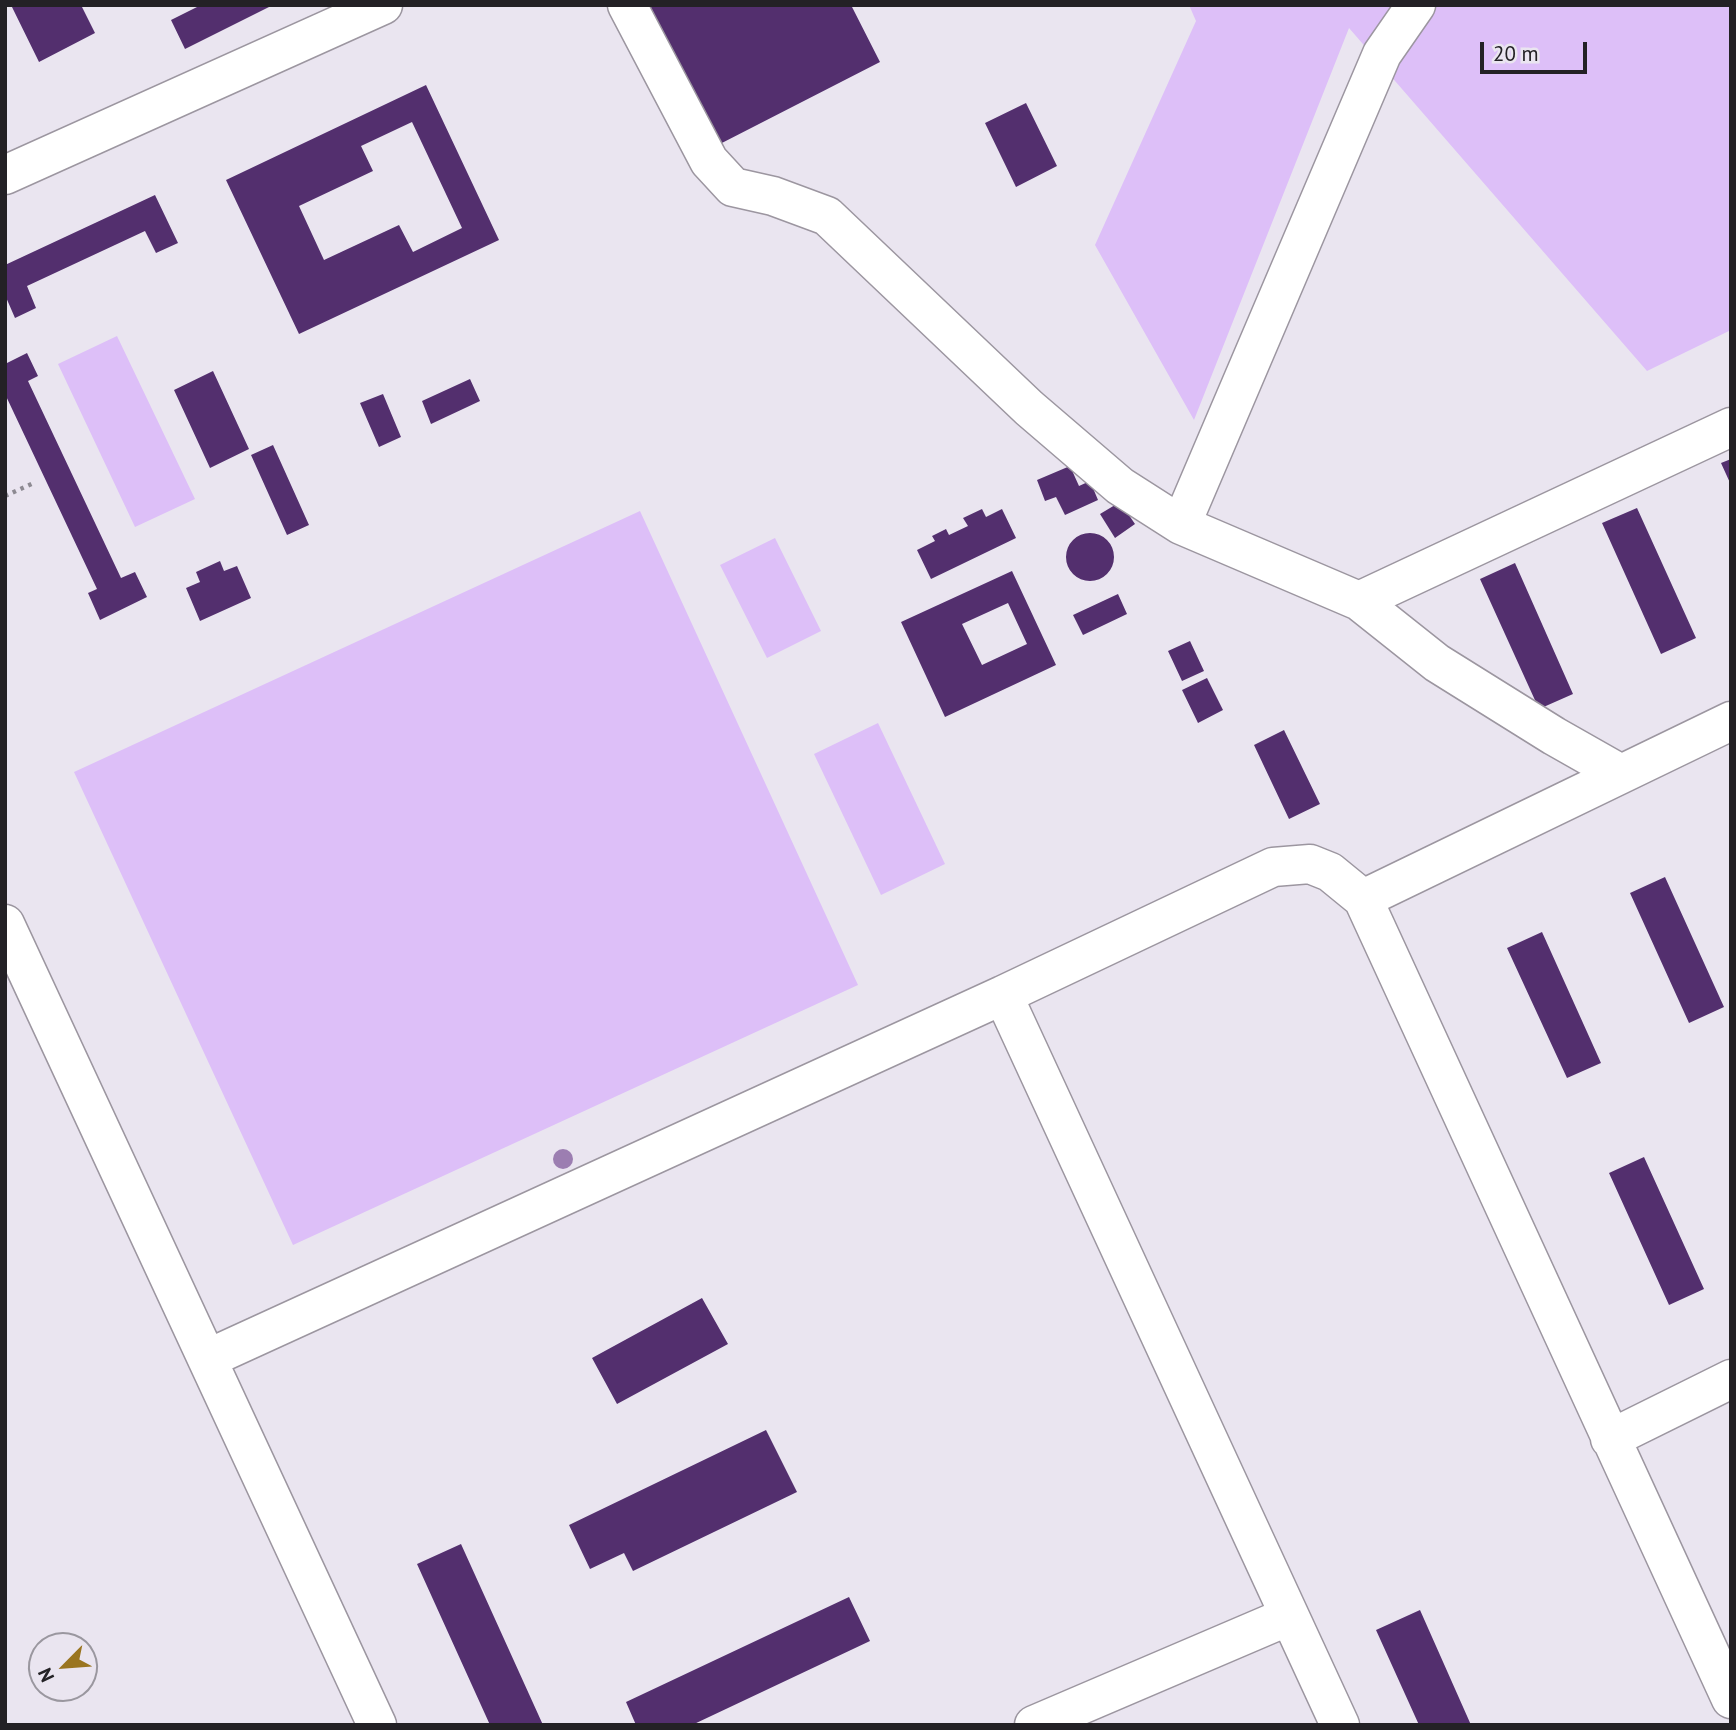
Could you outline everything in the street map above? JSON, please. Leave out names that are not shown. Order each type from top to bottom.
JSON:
[{"type":"street","points":[[5,175],[383,5]]},
{"type":"street","points":[[627,5],[709,161],[733,187],[773,196],[827,216],[1029,408],[1120,486],[1181,525],[1359,601],[1437,663],[1621,774]]},
{"type":"street","points":[[1181,525],[1382,54],[1416,5]]},
{"type":"street","points":[[1359,601],[1731,427]]},
{"type":"street","points":[[1363,899],[1731,722]]},
{"type":"street","points":[[207,1359],[1003,995],[1273,867],[1310,864],[1331,872],[1363,899],[1731,1699]]},
{"type":"street","points":[[5,924],[377,1725]]},
{"type":"street","points":[[1003,995],[1340,1725]]},
{"type":"street","points":[[1610,1439],[1731,1379]]},
{"type":"street","points":[[1034,1725],[1289,1616]]},
{"type":"path","points":[[5,496],[36,482]]},
{"type":"shaded area","points":[[1189,5],[1731,5],[1731,330],[1647,371],[1349,28],[1194,420],[1095,245],[1196,21]]},
{"type":"shaded area","points":[[117,336],[195,499],[135,527],[58,364]]},
{"type":"shaded area","points":[[640,511],[858,985],[293,1245],[74,772]]},
{"type":"shaded area","points":[[775,538],[821,631],[767,658],[720,565]]},
{"type":"shaded area","points":[[878,723],[945,864],[881,895],[814,754]]},
{"type":"building","points":[[11,5],[81,5],[95,33],[39,62]]},
{"type":"building","points":[[201,5],[273,5],[185,49],[171,20]]},
{"type":"building","points":[[644,5],[851,5],[880,62],[716,146]]},
{"type":"building","points":[[426,85],[499,240],[299,334],[226,180]],"holes":[[[412,122],[462,228],[413,252],[399,225],[324,260],[299,206],[373,171],[361,146]]]},
{"type":"building","points":[[1026,103],[1057,166],[1016,187],[985,123]]},
{"type":"building","points":[[155,195],[178,243],[156,253],[145,231],[27,286],[36,308],[15,318],[5,295],[5,265]]},
{"type":"building","points":[[27,353],[38,376],[28,381],[121,578],[135,572],[147,597],[100,620],[88,593],[97,589],[5,394],[5,364]]},
{"type":"building","points":[[213,371],[249,449],[210,468],[174,390]]},
{"type":"building","points":[[470,379],[480,401],[431,424],[422,401]]},
{"type":"building","points":[[383,394],[401,437],[379,447],[360,403]]},
{"type":"building","points":[[273,445],[309,525],[287,535],[251,455]]},
{"type":"building","points":[[1731,459],[1731,485],[1721,463]]},
{"type":"building","points":[[1070,466],[1079,486],[1090,481],[1098,500],[1065,515],[1056,497],[1045,501],[1037,480]]},
{"type":"building","points":[[1120,502],[1135,524],[1115,538],[1100,514]]},
{"type":"building","points":[[1637,508],[1696,638],[1661,654],[1602,523]]},
{"type":"building","points":[[982,509],[986,517],[1002,509],[1016,538],[931,579],[917,550],[935,541],[932,536],[946,529],[949,535],[968,526],[963,518]]},
{"type":"building","points":[[1090,533],[1107,540],[1114,557],[1107,574],[1090,581],[1073,574],[1066,557],[1073,540]]},
{"type":"building","points":[[220,561],[224,571],[237,566],[251,598],[200,621],[186,588],[200,582],[196,572]]},
{"type":"building","points":[[1515,563],[1573,694],[1539,709],[1480,579]]},
{"type":"building","points":[[1012,571],[1056,665],[945,717],[901,622]],"holes":[[[1008,603],[1027,644],[982,665],[962,624]]]},
{"type":"building","points":[[1118,594],[1127,614],[1083,635],[1073,615]]},
{"type":"building","points":[[1190,641],[1204,671],[1182,681],[1168,651]]},
{"type":"building","points":[[1207,678],[1223,710],[1198,723],[1182,690]]},
{"type":"building","points":[[1284,730],[1320,804],[1289,819],[1254,745]]},
{"type":"building","points":[[1665,877],[1724,1007],[1689,1023],[1630,893]]},
{"type":"building","points":[[1542,932],[1601,1063],[1567,1078],[1507,948]]},
{"type":"building","points":[[1644,1157],[1704,1289],[1669,1305],[1609,1173]]},
{"type":"building","points":[[702,1298],[728,1344],[617,1404],[592,1358]]},
{"type":"building","points":[[766,1430],[797,1492],[633,1571],[624,1553],[590,1569],[569,1525]]},
{"type":"building","points":[[461,1544],[543,1725],[490,1725],[417,1564]]},
{"type":"building","points":[[849,1597],[870,1641],[692,1725],[636,1725],[626,1702]]},
{"type":"building","points":[[1420,1610],[1471,1725],[1419,1725],[1376,1630]]}]
